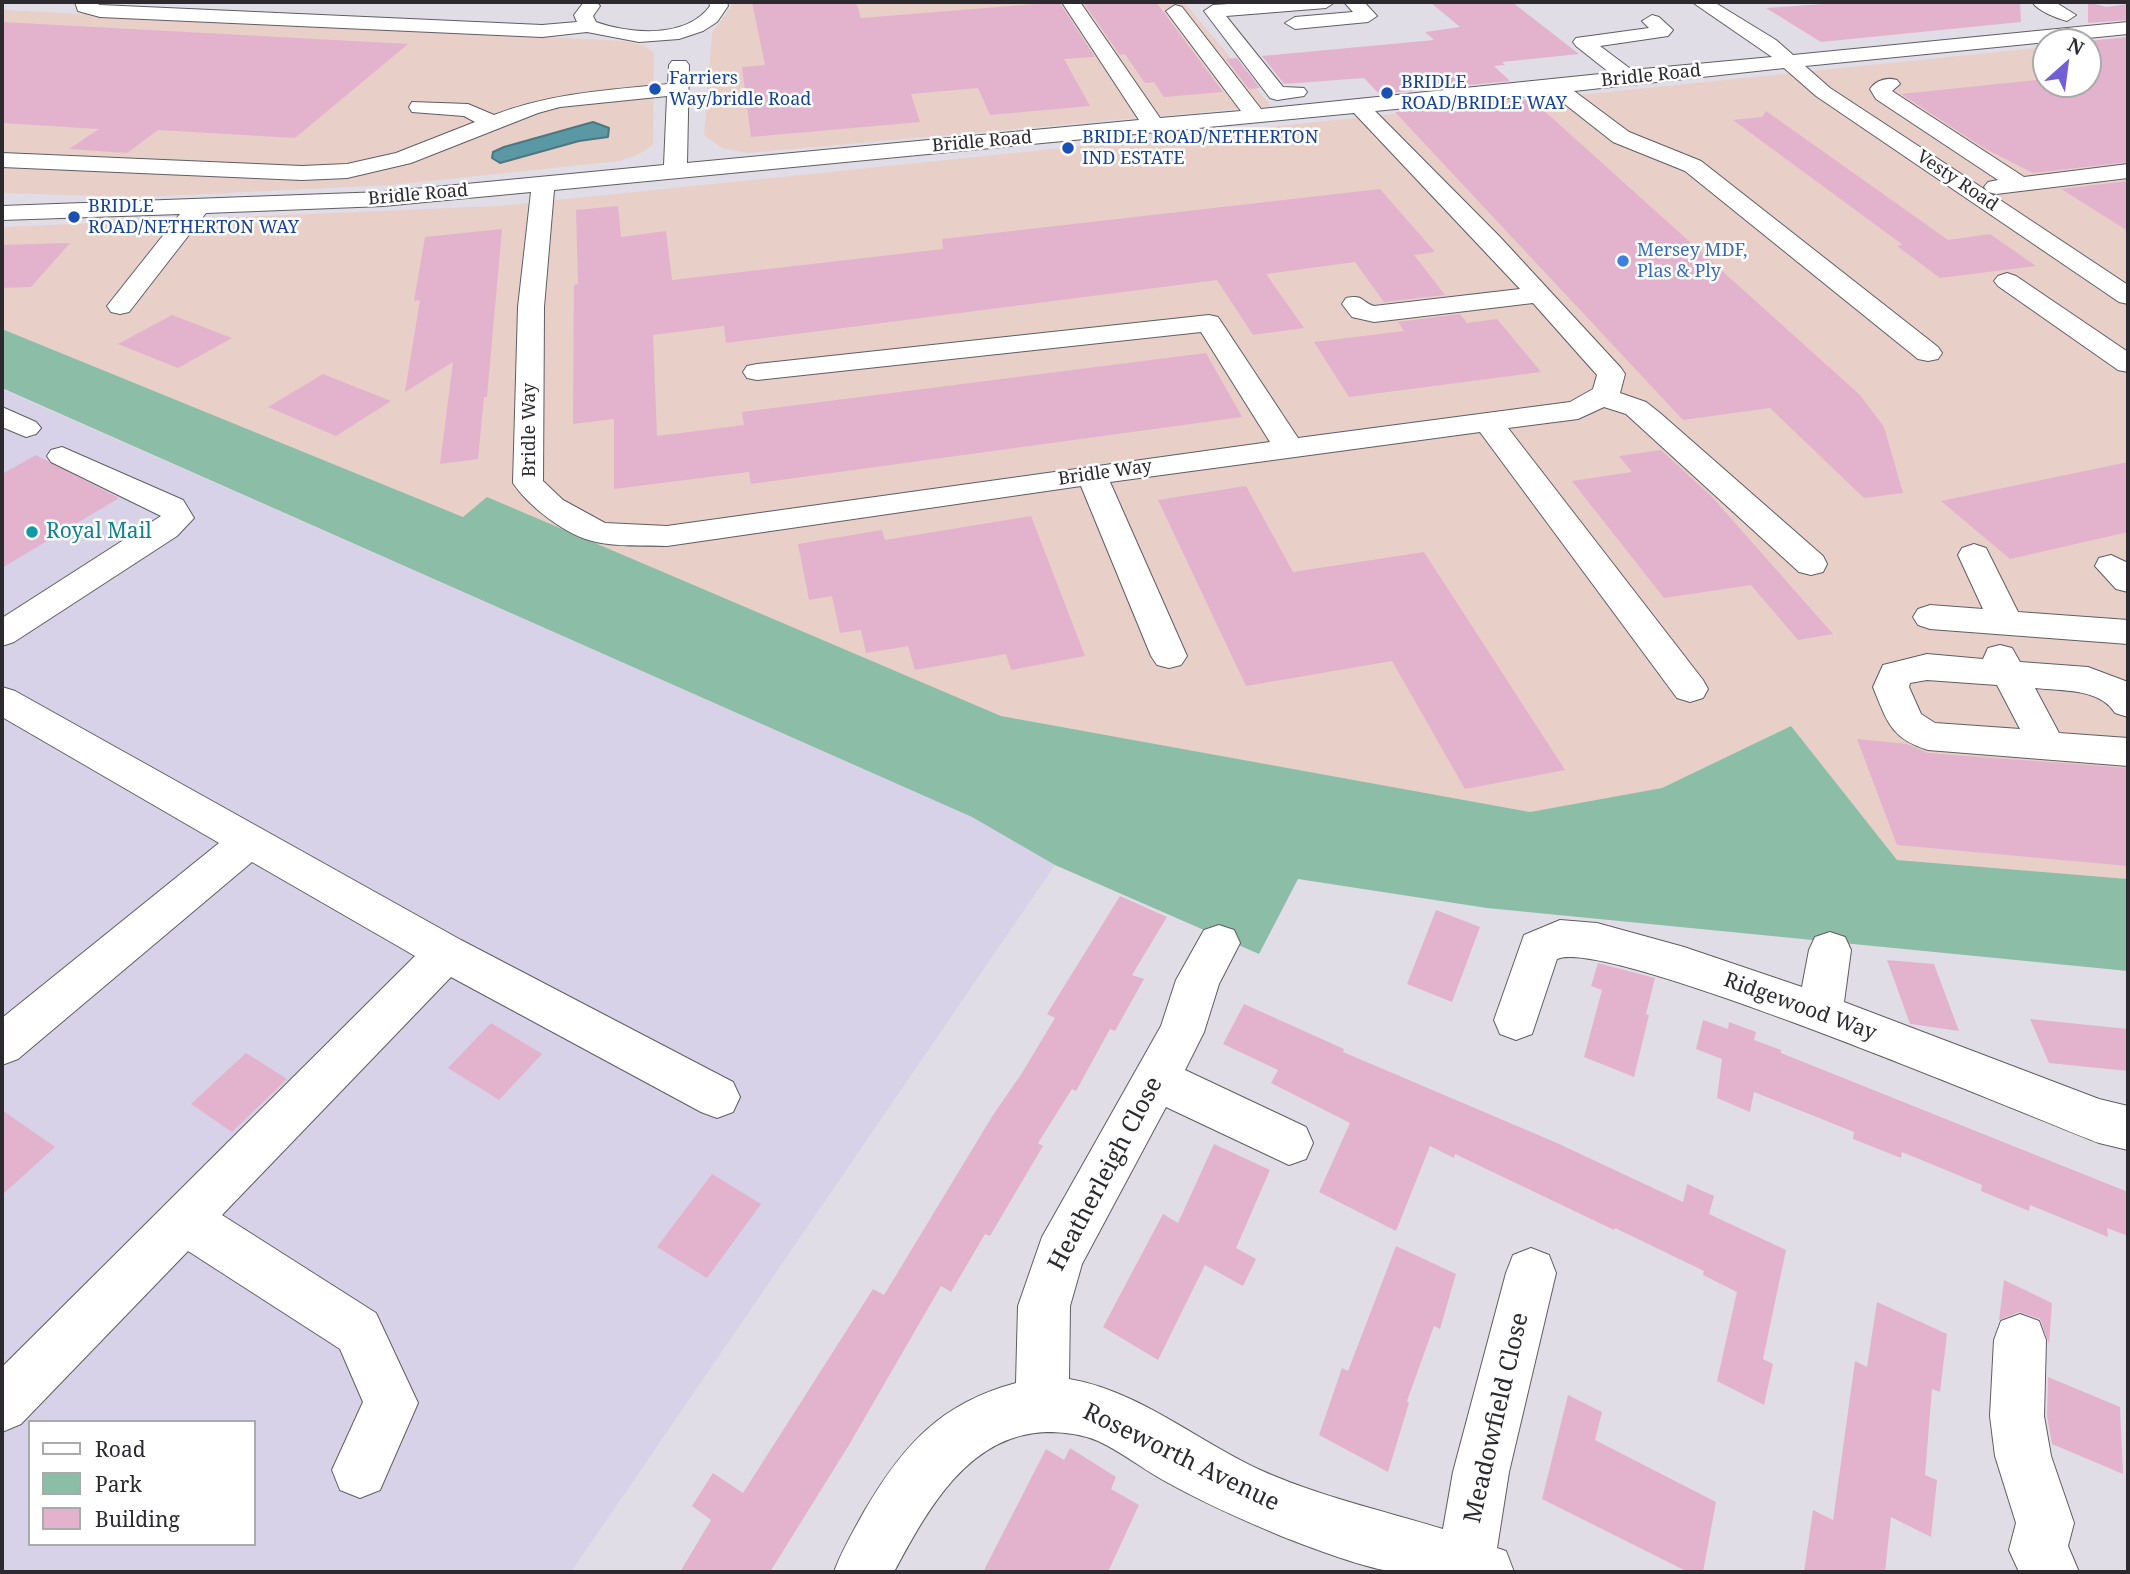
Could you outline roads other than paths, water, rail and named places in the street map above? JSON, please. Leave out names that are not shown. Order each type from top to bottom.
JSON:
[{"type":"street","points":[[84,2],[85,7],[100,10],[378,24],[542,31],[589,26],[610,35],[630,37],[674,34],[705,23],[716,15],[718,2]]},
{"type":"street","points":[[378,24],[399,2]]},
{"type":"street","points":[[589,26],[583,15],[589,7],[598,2]]},
{"type":"street","points":[[1326,2],[1213,11],[1277,94],[1378,83]]},
{"type":"street","points":[[1226,29],[1368,16],[1353,2]]},
{"type":"street","name":"Vesty Road","points":[[1701,2],[1769,44],[1823,93],[2128,296]]},
{"type":"street","points":[[2041,2],[2067,15]]},
{"type":"street","points":[[1072,4],[1154,126]]},
{"type":"street","points":[[473,28],[504,10]]},
{"type":"street","points":[[1175,11],[1256,116]]},
{"type":"street","points":[[1628,77],[1583,42],[1663,30],[1652,21]]},
{"type":"street","points":[[1288,23],[1303,41]]},
{"type":"street","name":"Bridle Road","points":[[2,213],[383,199],[1313,111],[2128,28]]},
{"type":"street","points":[[674,34],[680,44],[676,171]]},
{"type":"street","points":[[1472,74],[1494,93]]},
{"type":"street","points":[[1890,85],[1880,89],[1883,95],[2020,184]]},
{"type":"street","points":[[1556,87],[1621,137],[1693,166],[1928,353]]},
{"type":"street","points":[[2,160],[302,173],[347,171],[403,158],[560,101],[678,89]]},
{"type":"street","points":[[1297,92],[1313,111]]},
{"type":"street","points":[[1359,106],[1492,242],[1611,374],[1606,393],[1600,396]]},
{"type":"street","points":[[420,107],[468,110],[494,123]]},
{"type":"street","points":[[1970,190],[2128,171]]},
{"type":"street","name":"Bridle Way","points":[[543,184],[531,307],[528,483],[552,507],[599,533],[667,536],[1092,475],[1578,410],[1600,396]]},
{"type":"street","points":[[120,306],[199,206]]},
{"type":"street","points":[[2094,272],[2128,268]]},
{"type":"street","points":[[2007,281],[2128,365]]},
{"type":"street","points":[[1355,304],[1361,311],[1374,314],[1537,295]]},
{"type":"street","points":[[2076,329],[2115,322]]},
{"type":"street","points":[[757,372],[1209,323],[1289,448]]},
{"type":"street","points":[[1600,396],[1636,408],[1650,418],[1811,564]]},
{"type":"street","points":[[1488,422],[1690,690]]},
{"type":"street","points":[[2,634],[166,529],[178,518],[172,507],[62,456]]},
{"type":"street","points":[[1092,475],[1169,656]]},
{"type":"street","points":[[1975,555],[2008,674],[2047,746]]},
{"type":"street","points":[[1930,617],[2128,632]]},
{"type":"street","points":[[2128,704],[2122,694],[2088,680],[1927,667],[1896,674],[1891,687],[1906,723],[1928,736],[2128,752]]},
{"type":"street","points":[[2,700],[446,953],[717,1097]]},
{"type":"street","points":[[2,1045],[249,841]]},
{"type":"street","name":"Ridgewood Way","points":[[1516,1020],[1539,948],[1560,938],[1597,941],[1684,965],[1820,1013],[2099,1121],[2128,1128]]},
{"type":"street","name":"Heatherleigh Close","points":[[1042,1404],[1044,1306],[1050,1281],[1060,1255],[1182,1032],[1198,979],[1219,943]]},
{"type":"street","points":[[1820,1013],[1830,950]]},
{"type":"street","points":[[2,1405],[446,953]]},
{"type":"street","points":[[1156,1079],[1289,1143]]},
{"type":"street","points":[[184,1220],[358,1331],[391,1404],[360,1470]]},
{"type":"street","name":"Meadowfield Close","points":[[1475,1568],[1482,1472],[1531,1273]]},
{"type":"street","points":[[2020,1340],[2017,1416],[2023,1456],[2045,1523],[2038,1550],[2050,1572]]},
{"type":"street","name":"Roseworth Avenue","points":[[863,1572],[907,1493],[929,1463],[953,1438],[1003,1410],[1042,1404],[1078,1406],[1115,1420],[1176,1457],[1253,1496],[1300,1515],[1475,1568]]},
{"type":"water","points":[[593,122],[609,128],[608,137],[579,141],[500,163],[492,158],[493,152],[504,147]]},
{"type":"place","name":"Farriers Way/bridle Road","points":[[655,89]]},
{"type":"place","name":"BRIDLE ROAD/BRIDLE WAY","points":[[1387,93]]},
{"type":"place","name":"BRIDLE ROAD/NETHERTON IND ESTATE","points":[[1068,148]]},
{"type":"place","name":"BRIDLE ROAD/NETHERTON WAY","points":[[74,217]]},
{"type":"place","name":"Mersey MDF, Plas & Ply","points":[[1623,261]]},
{"type":"place","name":"Royal Mail","points":[[32,532]]}]
